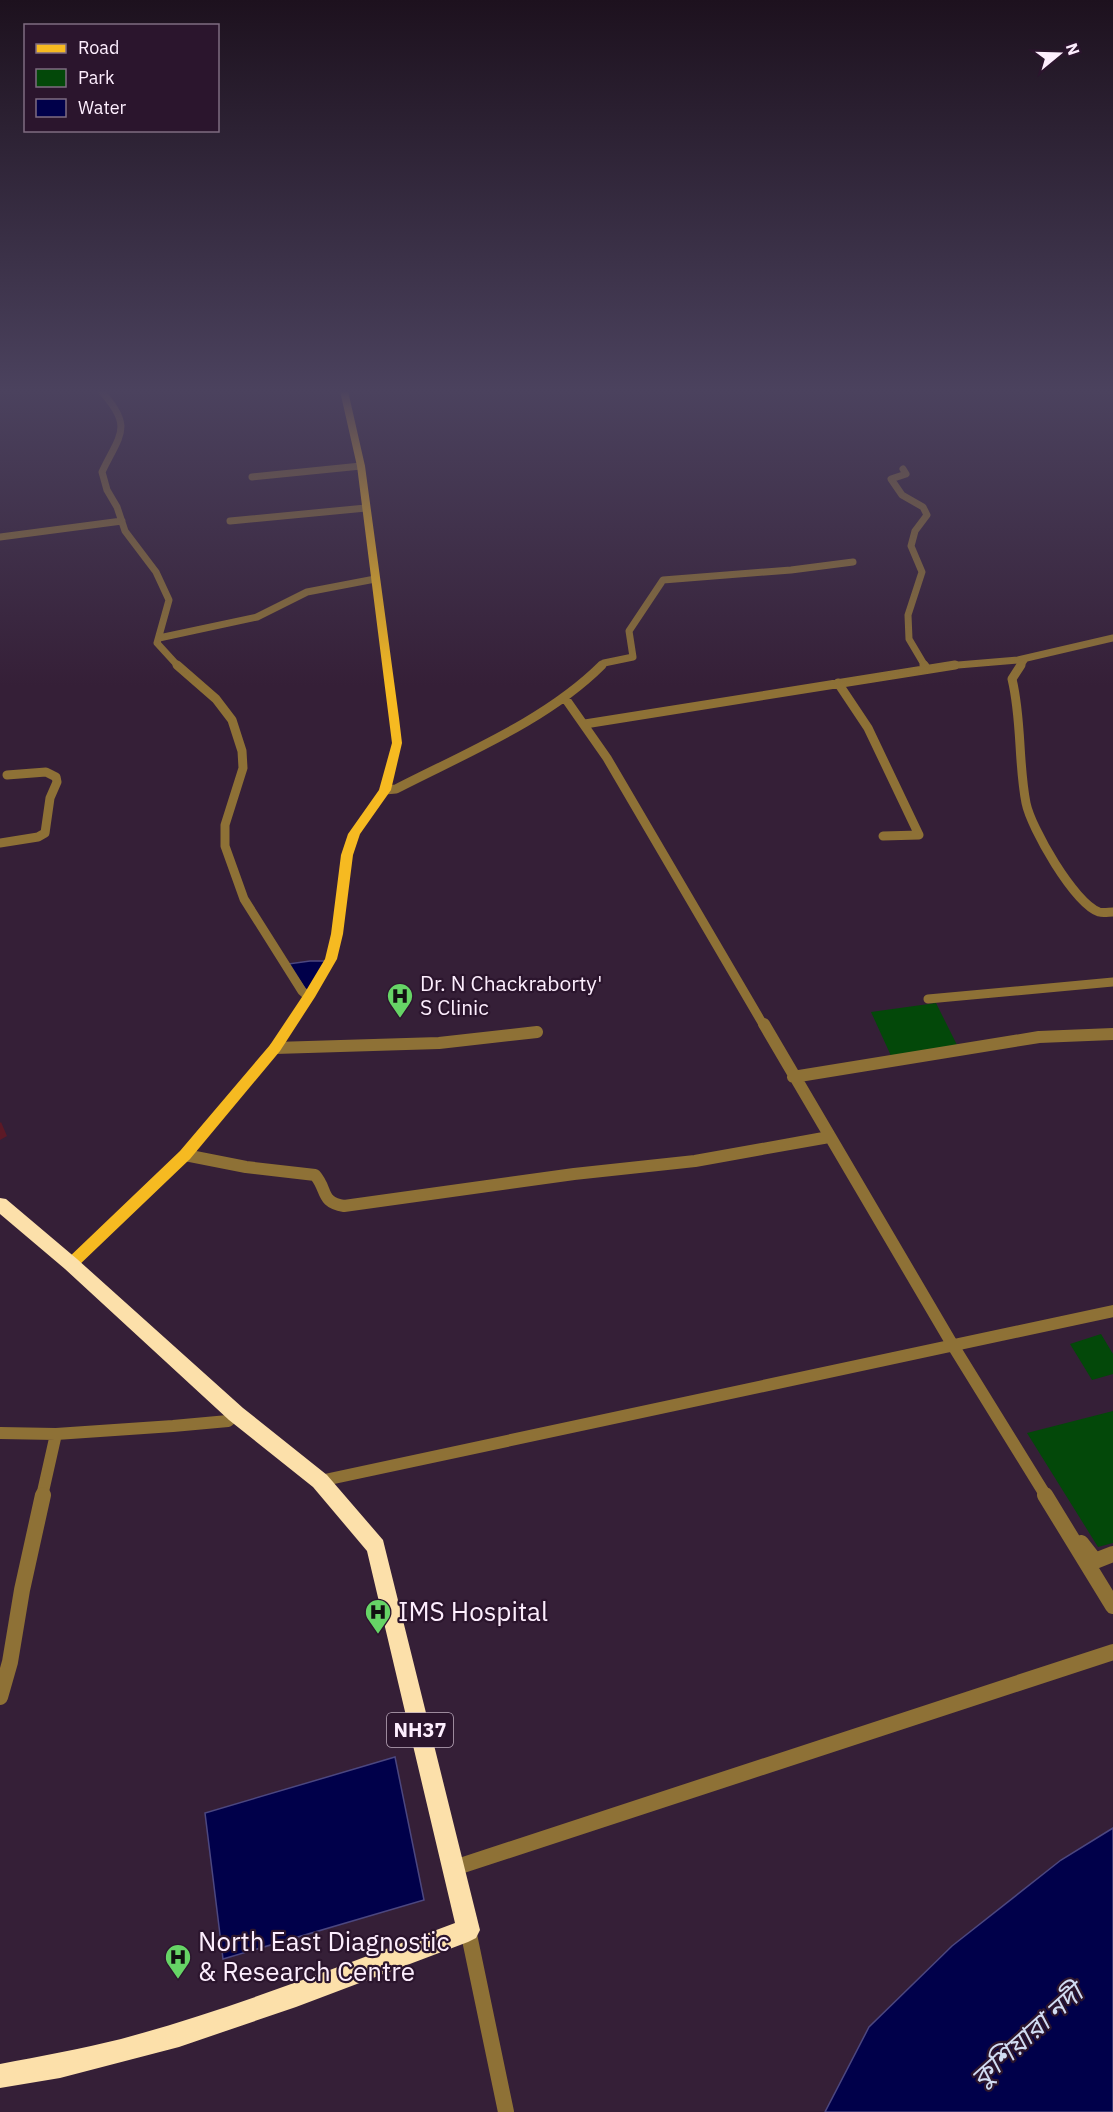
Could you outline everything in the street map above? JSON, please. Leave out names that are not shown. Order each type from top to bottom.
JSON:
[{"type":"highway","name":"NH37","points":[[5,1213],[71,1264],[236,1414],[320,1481],[376,1547],[468,1930]]},
{"type":"highway","points":[[0,2076],[33,2072],[197,2031],[468,1930]]},
{"type":"main road","points":[[71,1264],[185,1155],[275,1048],[324,972],[333,951],[342,905],[347,855],[354,834],[385,790],[397,743],[364,490]]},
{"type":"street","points":[[107,490],[117,507],[125,531],[156,572],[169,600],[157,643],[184,672],[216,699],[232,720],[242,751],[243,768],[225,825],[225,846],[244,899],[302,991],[309,997]]},
{"type":"street","points":[[898,490],[902,495],[923,507],[927,515],[911,543],[922,572],[908,615],[909,639],[927,669]]},
{"type":"street","points":[[230,521],[366,508]]},
{"type":"street","points":[[0,537],[122,521]]},
{"type":"street","points":[[385,790],[396,789],[545,711],[565,698],[604,663],[633,657],[629,631],[663,580],[791,570],[854,562]]},
{"type":"street","points":[[159,638],[257,617],[307,592],[375,579]]},
{"type":"street","points":[[585,724],[958,664],[1025,659],[1113,638]]},
{"type":"street","points":[[1025,659],[1011,679],[1018,704],[1026,804],[1038,836],[1074,892],[1099,912],[1113,912]]},
{"type":"street","points":[[838,683],[868,728],[919,835],[883,836]]},
{"type":"street","points":[[565,698],[585,724],[676,874],[952,1344],[1113,1606]]},
{"type":"street","points":[[0,843],[38,837],[45,833],[50,798],[57,782],[56,777],[46,772],[8,775]]},
{"type":"street","points":[[928,999],[1113,982]]},
{"type":"street","points":[[275,1048],[439,1043],[537,1032]]},
{"type":"street","points":[[794,1077],[1040,1037],[1113,1034]]},
{"type":"street","points":[[185,1155],[246,1167],[315,1175],[321,1180],[325,1199],[332,1205],[344,1206],[574,1174],[695,1161],[829,1137]]},
{"type":"street","points":[[320,1481],[1113,1311]]},
{"type":"street","points":[[952,1344],[992,1405],[1040,1487],[1095,1561],[1113,1554]]},
{"type":"street","points":[[0,1433],[57,1434],[228,1421],[236,1414]]},
{"type":"street","points":[[0,1697],[10,1662],[22,1590],[57,1434]]},
{"type":"street","points":[[454,1868],[1113,1652]]},
{"type":"street","points":[[468,1930],[506,2112]]},
{"type":"green space","points":[[936,1003],[958,1047],[892,1058],[871,1012]]},
{"type":"green space","points":[[1101,1334],[1113,1354],[1113,1374],[1092,1380],[1070,1344]]},
{"type":"green space","points":[[1113,1411],[1113,1543],[1098,1547],[1027,1433]]},
{"type":"water","points":[[326,961],[308,993],[288,964]]},
{"type":"water","points":[[395,1757],[424,1900],[223,1959],[205,1813]]},
{"type":"water","name":"কুশিয়ারা নদী","points":[[1113,1828],[1113,2112],[825,2112],[869,2027],[952,1946],[1061,1860]]},
{"type":"place","name":"Dr. N Chackraborty' S Clinic","points":[[400,1019]]},
{"type":"place","name":"IMS Hospital","points":[[378,1635]]},
{"type":"place","name":"North East Diagnostic & Research Centre","points":[[178,1980]]}]
